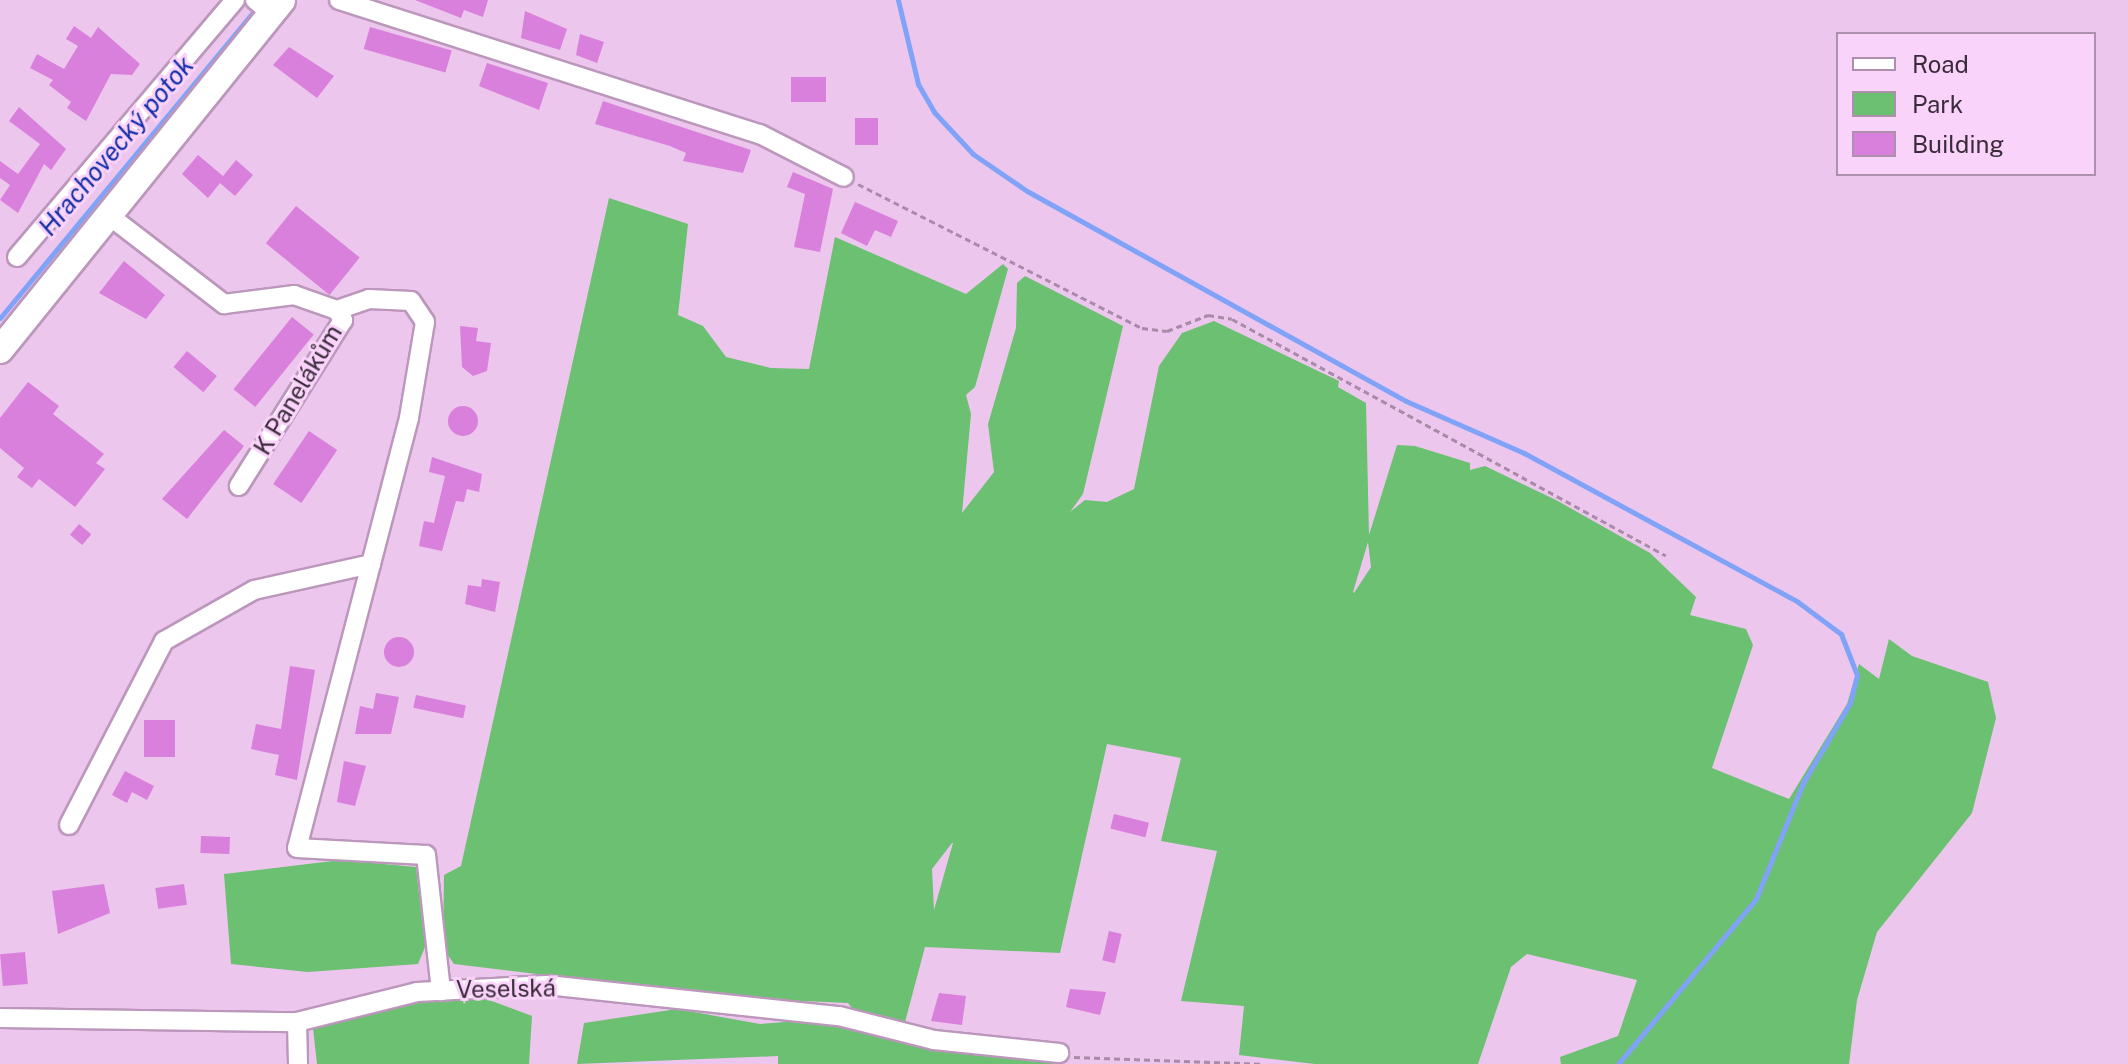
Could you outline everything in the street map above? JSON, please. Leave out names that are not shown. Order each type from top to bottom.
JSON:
[{"type":"street","points":[[17,257],[235,0]]},
{"type":"street","points":[[339,0],[760,134],[844,177]]},
{"type":"street","points":[[0,350],[111,217],[268,5]]},
{"type":"street","name":"K Panelákům","points":[[111,217],[224,304],[294,295],[337,310],[343,320],[239,486]]},
{"type":"street","points":[[337,310],[369,299],[411,301],[425,322],[409,418],[297,848],[426,855],[441,991]]},
{"type":"street","points":[[69,825],[164,641],[254,590],[371,564]]},
{"type":"street","name":"Veselská","points":[[0,1018],[297,1022],[441,991],[547,985],[839,1016],[934,1040],[1059,1053]]},
{"type":"street","points":[[297,1022],[298,1064]]},
{"type":"path","points":[[844,177],[1142,328],[1167,331],[1208,315],[1232,319],[1666,556]]},
{"type":"path","points":[[1059,1053],[1090,1063],[1261,1064]]},
{"type":"green space","points":[[609,198],[688,224],[678,315],[703,326],[726,357],[771,368],[809,369],[835,237],[966,294],[1003,264],[1008,269],[975,387],[966,395],[971,414],[962,513],[994,472],[988,424],[1016,328],[1017,283],[1025,276],[1123,326],[1083,494],[1070,512],[1085,500],[1107,502],[1134,489],[1159,366],[1182,333],[1214,321],[1339,381],[1338,387],[1366,403],[1369,535],[1397,445],[1415,446],[1470,463],[1470,470],[1485,466],[1556,500],[1650,553],[1696,597],[1690,615],[1746,629],[1753,645],[1712,768],[1789,799],[1847,704],[1859,664],[1879,679],[1889,639],[1912,656],[1988,682],[1996,718],[1972,813],[1877,932],[1857,1000],[1849,1064],[1561,1064],[1560,1057],[1618,1036],[1637,980],[1527,954],[1511,967],[1478,1064],[1315,1064],[1239,1055],[1244,1006],[1181,1001],[1217,851],[1161,841],[1181,758],[1107,744],[1060,953],[925,947],[905,1022],[855,1012],[848,1003],[733,998],[454,964],[443,948],[444,875],[461,866]],"holes":[[[1368,542],[1371,567],[1354,593],[1353,592]],[[953,843],[934,910],[932,869]]]},
{"type":"green space","points":[[341,860],[416,867],[425,947],[418,964],[308,972],[231,964],[224,874]]},
{"type":"green space","points":[[470,993],[532,1016],[529,1064],[317,1064],[313,1028],[324,1018]]},
{"type":"green space","points":[[677,1009],[760,1024],[813,1020],[1056,1064],[778,1064],[778,1056],[577,1064],[584,1023]]},
{"type":"building","points":[[415,0],[488,0],[483,17],[464,10],[461,18]]},
{"type":"building","points":[[525,11],[567,29],[560,50],[521,38]]},
{"type":"building","points":[[74,26],[91,38],[98,27],[140,64],[132,75],[111,74],[86,121],[67,108],[71,102],[49,85],[53,80],[30,68],[37,54],[64,69],[78,46],[66,39]]},
{"type":"building","points":[[370,27],[452,50],[445,73],[364,49]]},
{"type":"building","points":[[580,34],[604,42],[597,63],[576,55]]},
{"type":"building","points":[[289,47],[334,76],[317,98],[273,65]]},
{"type":"building","points":[[487,63],[548,83],[539,110],[479,86]]},
{"type":"building","points":[[791,77],[826,77],[826,102],[791,102]]},
{"type":"building","points":[[603,101],[751,150],[743,173],[683,161],[686,153],[670,146],[595,124]]},
{"type":"building","points":[[19,107],[66,149],[51,170],[44,164],[18,213],[0,200],[10,185],[0,178],[0,161],[18,174],[40,144],[9,121]]},
{"type":"building","points":[[855,118],[878,118],[878,145],[855,145]]},
{"type":"building","points":[[198,155],[223,176],[236,160],[253,175],[235,196],[220,183],[208,198],[182,174]]},
{"type":"building","points":[[793,172],[833,189],[820,252],[794,247],[805,194],[787,187]]},
{"type":"building","points":[[855,202],[898,221],[891,237],[875,230],[867,246],[841,233]]},
{"type":"building","points":[[296,206],[360,258],[330,295],[266,243]]},
{"type":"building","points":[[124,261],[165,295],[146,319],[99,293]]},
{"type":"building","points":[[292,317],[314,335],[255,407],[233,389]]},
{"type":"building","points":[[460,326],[478,328],[476,341],[491,343],[487,371],[473,376],[462,367]]},
{"type":"building","points":[[187,351],[217,376],[203,392],[174,367]]},
{"type":"building","points":[[28,382],[59,406],[53,414],[104,454],[96,463],[105,469],[75,507],[39,479],[32,488],[17,477],[24,468],[0,448],[0,418]]},
{"type":"building","points":[[463,406],[474,410],[478,421],[474,432],[463,436],[452,432],[448,421],[452,410]]},
{"type":"building","points":[[224,430],[244,446],[187,519],[162,499]]},
{"type":"building","points":[[309,431],[337,450],[301,503],[273,484]]},
{"type":"building","points":[[432,457],[482,474],[479,492],[467,489],[464,502],[456,501],[442,551],[419,546],[424,521],[434,523],[445,476],[429,472]]},
{"type":"building","points":[[79,524],[91,534],[82,545],[70,535]]},
{"type":"building","points":[[482,579],[500,582],[495,612],[465,604],[468,585],[481,587]]},
{"type":"building","points":[[399,637],[410,641],[414,652],[410,663],[399,667],[388,663],[384,652],[388,641]]},
{"type":"building","points":[[290,666],[315,670],[297,780],[275,775],[279,755],[251,749],[256,724],[281,729]]},
{"type":"building","points":[[376,693],[399,697],[391,734],[355,734],[360,706],[373,709]]},
{"type":"building","points":[[416,695],[466,706],[463,718],[413,708]]},
{"type":"building","points":[[144,720],[175,720],[175,757],[144,757]]},
{"type":"building","points":[[344,761],[366,766],[355,806],[337,802]]},
{"type":"building","points":[[125,771],[154,786],[147,800],[132,792],[127,803],[112,795]]},
{"type":"building","points":[[1114,814],[1149,823],[1145,837],[1110,829]]},
{"type":"building","points":[[201,836],[230,837],[229,854],[200,853]]},
{"type":"building","points":[[104,884],[110,913],[58,934],[52,891]]},
{"type":"building","points":[[184,884],[187,905],[158,909],[155,888]]},
{"type":"building","points":[[1109,931],[1122,934],[1115,963],[1102,960]]},
{"type":"building","points":[[25,952],[28,984],[3,986],[0,954]]},
{"type":"building","points":[[1070,989],[1106,992],[1100,1015],[1066,1007]]},
{"type":"building","points":[[939,993],[966,996],[962,1025],[931,1021]]},
{"type":"waterway","points":[[898,0],[918,84],[934,112],[973,154],[1027,191],[1406,401],[1524,453],[1798,602],[1841,634],[1857,675],[1850,703],[1803,783],[1756,899],[1618,1064]]},
{"type":"waterway","name":"Hrachovecký potok","points":[[0,318],[257,7]]}]
